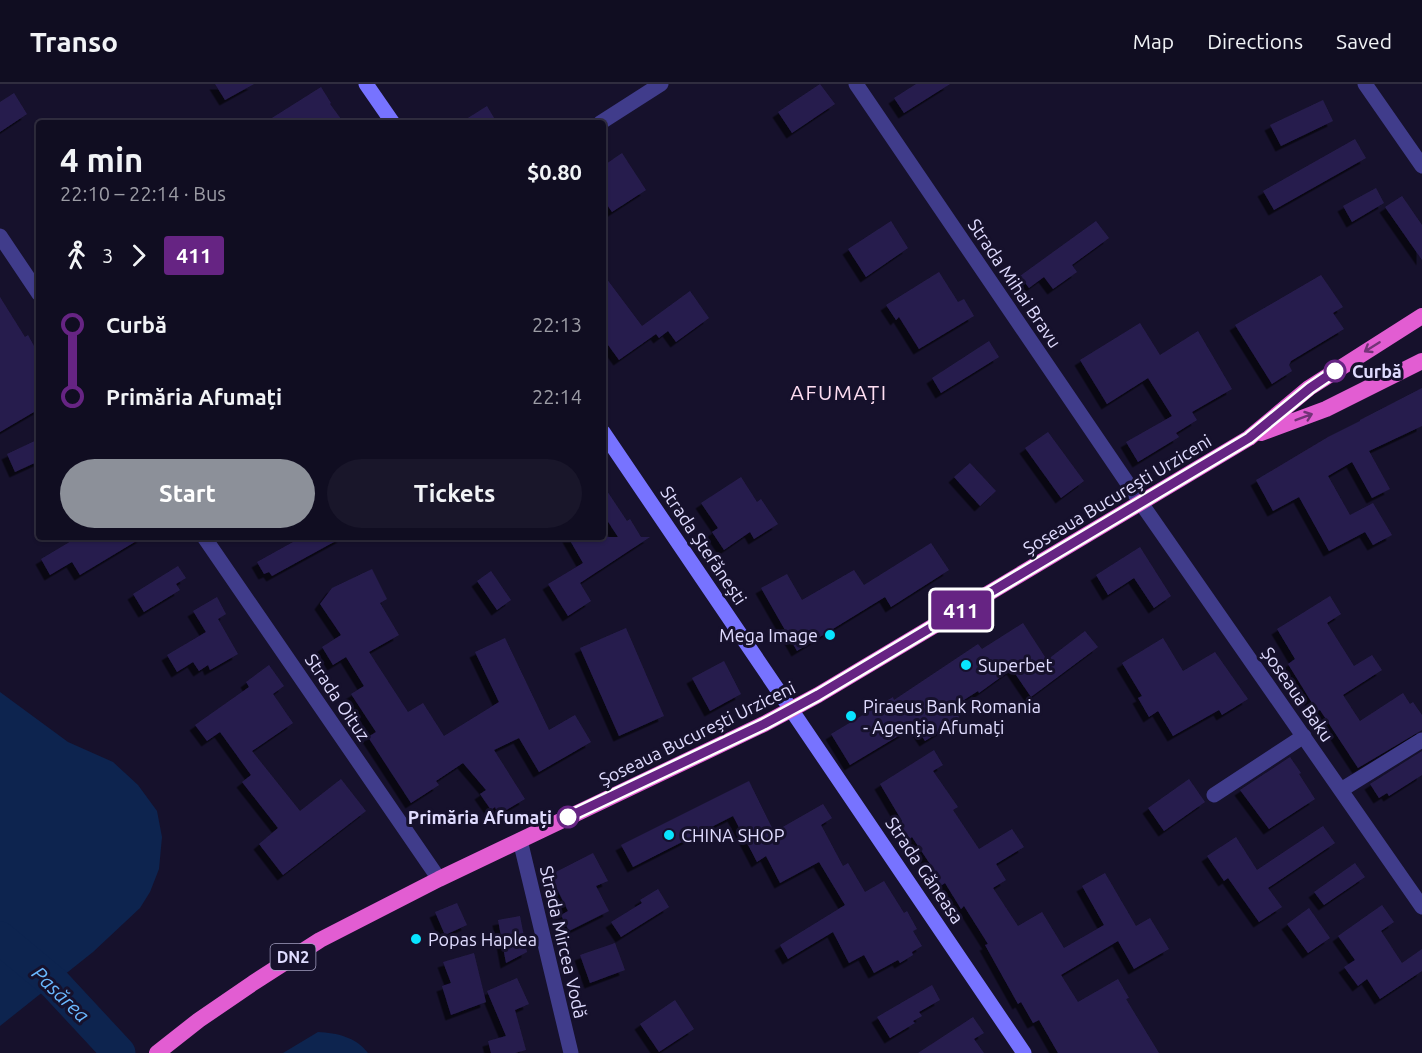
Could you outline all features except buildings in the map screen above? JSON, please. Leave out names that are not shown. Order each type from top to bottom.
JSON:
[{"type":"highway","name":"Șoseaua București Urziceni","points":[[157,1053],[244,989],[320,940],[439,879],[793,710],[1249,438],[1310,388],[1422,316]]},
{"type":"highway","name":"Șoseaua București Urziceni","points":[[1249,438],[1326,409],[1422,361]]},
{"type":"main road","points":[[366,84],[391,120]]},
{"type":"main road","name":"Strada Ștefănești","points":[[606,436],[793,710]]},
{"type":"main road","name":"Strada Găneasa","points":[[793,710],[1024,1053]]},
{"type":"street","points":[[605,120],[661,84]]},
{"type":"street","name":"Strada Mihai Bravu","points":[[856,84],[1141,503]]},
{"type":"street","points":[[1365,84],[1422,166]]},
{"type":"street","points":[[0,236],[36,290]]},
{"type":"street","name":"Șoseaua Baku","points":[[1141,503],[1422,908]]},
{"type":"street","name":"Strada Oituz","points":[[206,540],[439,879]]},
{"type":"street","points":[[1214,795],[1304,736]]},
{"type":"street","points":[[1341,790],[1422,740]]},
{"type":"street","name":"Strada Mircea Vodă","points":[[520,840],[571,1053]]},
{"type":"water","points":[[0,692],[68,742],[113,762],[138,785],[157,811],[162,837],[159,869],[150,892],[140,908],[93,952],[0,1026]]},
{"type":"water","points":[[318,1032],[346,1037],[358,1043],[368,1053],[283,1053]]},
{"type":"waterway","name":"Pasărea","points":[[0,938],[54,983],[119,1053]]},
{"type":"bus line","name":"411","points":[[568,817],[793,710],[1249,438],[1310,388],[1335,371]]},
{"type":"place","name":"Curbă","points":[[1335,371]]},
{"type":"place","name":"Mega Image","points":[[830,635]]},
{"type":"place","name":"Superbet","points":[[966,665]]},
{"type":"place","name":"Piraeus Bank Romania - Agenția Afumați","points":[[851,716]]},
{"type":"place","name":"Primăria Afumați","points":[[568,817]]},
{"type":"place","name":"CHINA SHOP","points":[[669,835]]},
{"type":"place","name":"Popas Haplea","points":[[416,939]]},
{"type":"district","name":"AFUMAȚI","points":[[839,392]]}]
